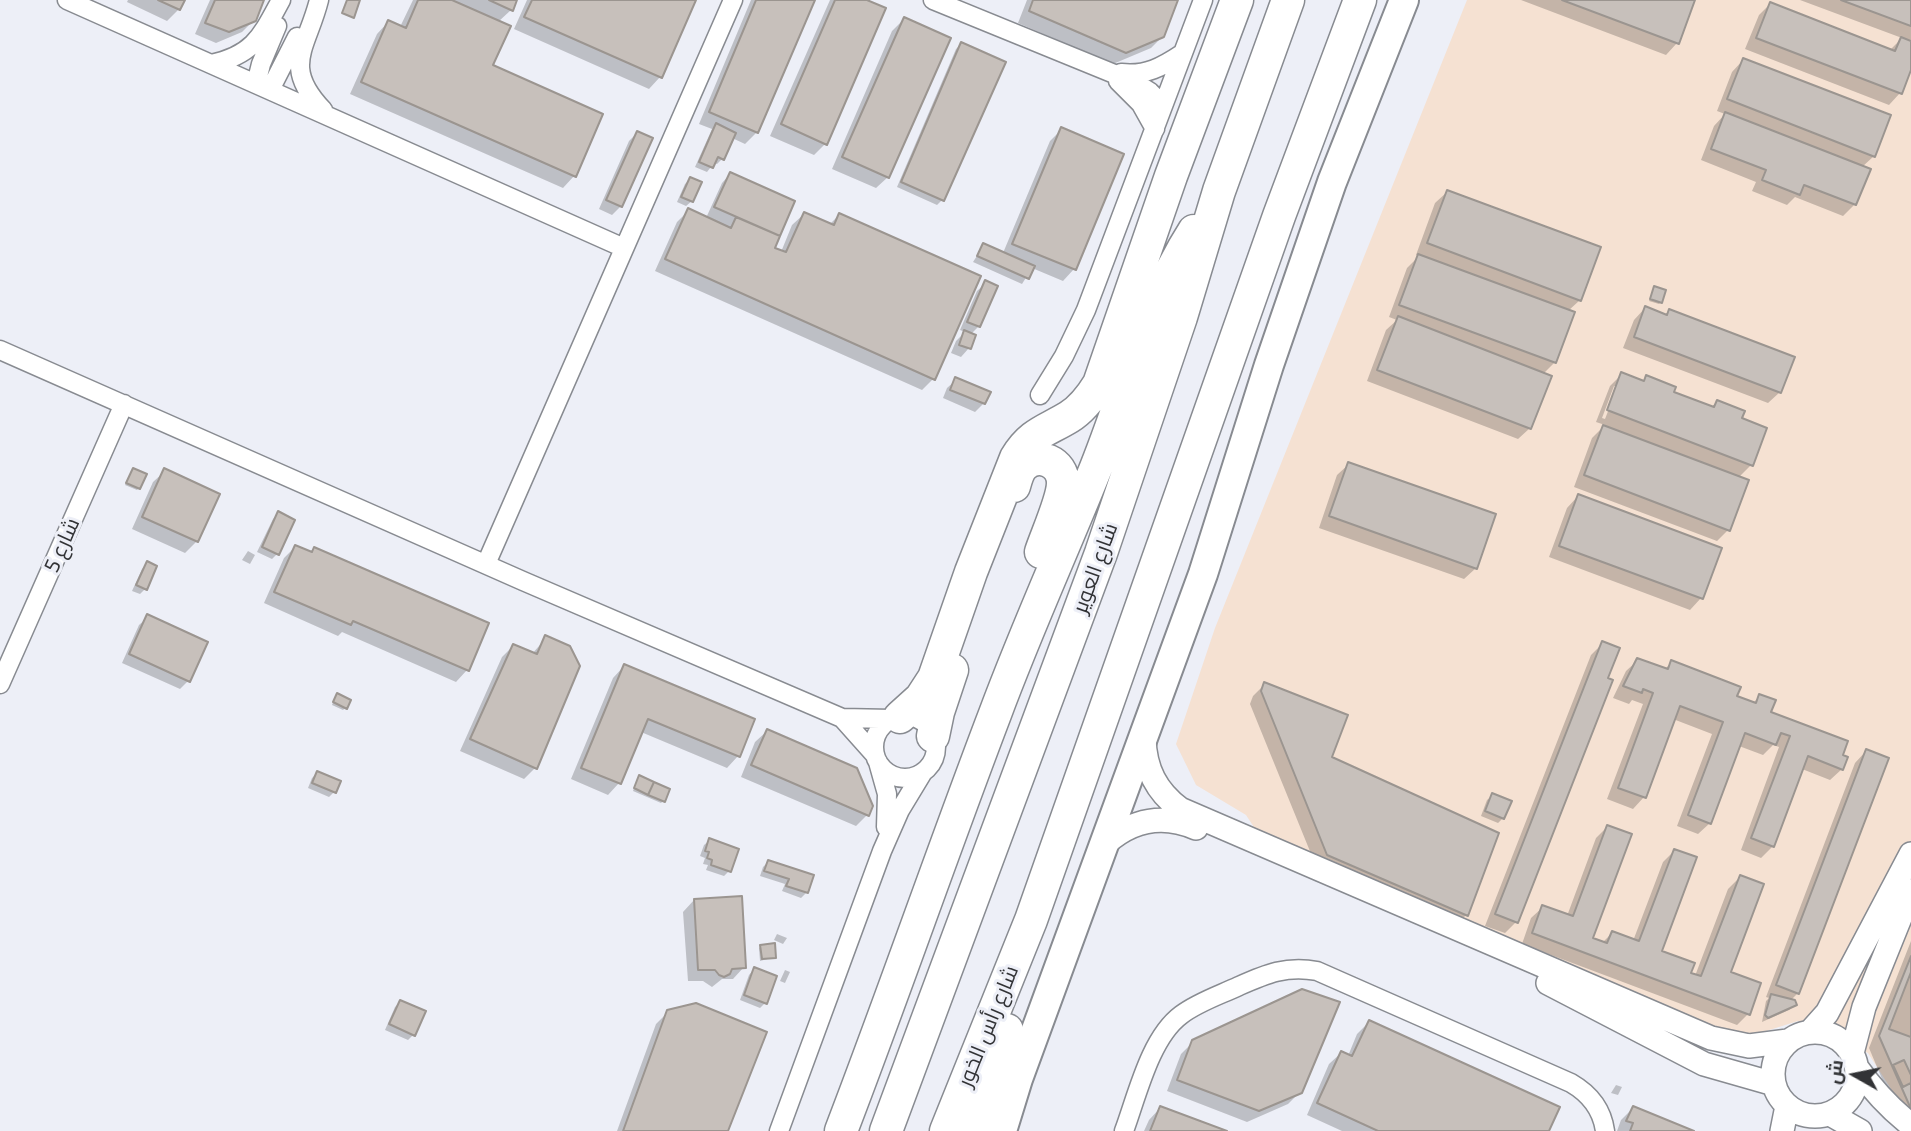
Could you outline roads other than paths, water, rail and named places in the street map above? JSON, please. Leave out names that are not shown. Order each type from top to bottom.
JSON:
[{"type":"highway","points":[[896,718],[921,698],[934,678],[971,572],[1016,458],[1029,440],[1039,432],[1077,411],[1099,384],[1171,176],[1237,0]]},
{"type":"highway","name":"شارع العوير","points":[[886,1131],[1101,552],[1181,317],[1219,191],[1288,0]]},
{"type":"highway","points":[[977,1131],[1030,963],[1031,920],[1279,216],[1360,0]]},
{"type":"highway","points":[[841,1131],[995,712],[1097,466],[1148,321],[1178,255],[1219,191]]},
{"type":"highway","points":[[933,736],[945,689],[980,610],[994,540],[1020,469],[1031,460],[1045,459],[1051,461],[1061,472],[1063,486],[1023,604],[1018,659]]},
{"type":"highway","name":"شارع رأس الخور","points":[[946,1131],[1031,920]]},
{"type":"main road","points":[[1002,1131],[1018,1079],[1106,844],[1215,538],[1297,283],[1361,107],[1404,0]]},
{"type":"street","points":[[68,0],[624,248]]},
{"type":"street","points":[[211,64],[233,58],[252,46],[267,29],[281,0]]},
{"type":"street","points":[[263,87],[261,64],[287,0]]},
{"type":"street","points":[[263,87],[317,0]]},
{"type":"street","points":[[317,0],[301,50],[299,67],[307,91],[328,116]]},
{"type":"street","points":[[486,565],[733,0]]},
{"type":"street","points":[[933,0],[1143,87],[1163,105]]},
{"type":"street","points":[[1040,395],[1086,310],[1203,0]]},
{"type":"street","points":[[1097,69],[1145,73],[1167,64],[1183,53]]},
{"type":"street","points":[[1097,69],[1131,92],[1155,129]]},
{"type":"street","points":[[0,349],[486,565],[842,718],[916,719],[923,723],[933,736],[935,752],[900,810],[881,851],[779,1131]]},
{"type":"street","name":"شارع 5","points":[[0,684],[124,404]]},
{"type":"street","points":[[842,718],[893,776],[914,777],[923,772]]},
{"type":"street","points":[[881,851],[888,804],[874,744],[884,725],[896,718]]},
{"type":"street","points":[[1144,739],[1144,752],[1152,778],[1165,796],[1180,809],[1711,1038],[1749,1046],[1787,1041],[1810,1032],[1825,1032],[1835,1036],[1843,1042],[1877,1096],[1911,1125]]},
{"type":"street","points":[[1106,844],[1123,830],[1142,822],[1181,821],[1517,969],[1704,1063],[1774,1084]]},
{"type":"street","points":[[1810,1032],[1827,1013],[1911,854]]},
{"type":"street","points":[[1820,1120],[1839,1109],[1852,1095],[1855,1086],[1854,1060],[1867,999],[1911,891]]},
{"type":"street","points":[[1124,1131],[1158,1042],[1180,1016],[1263,976],[1297,968],[1317,971],[1571,1083],[1592,1098],[1599,1110],[1605,1131]]},
{"type":"street","points":[[1787,1041],[1773,1065],[1777,1093],[1787,1106],[1800,1114],[1860,1131]]},
{"type":"street","points":[[1782,1131],[1787,1106]]}]
